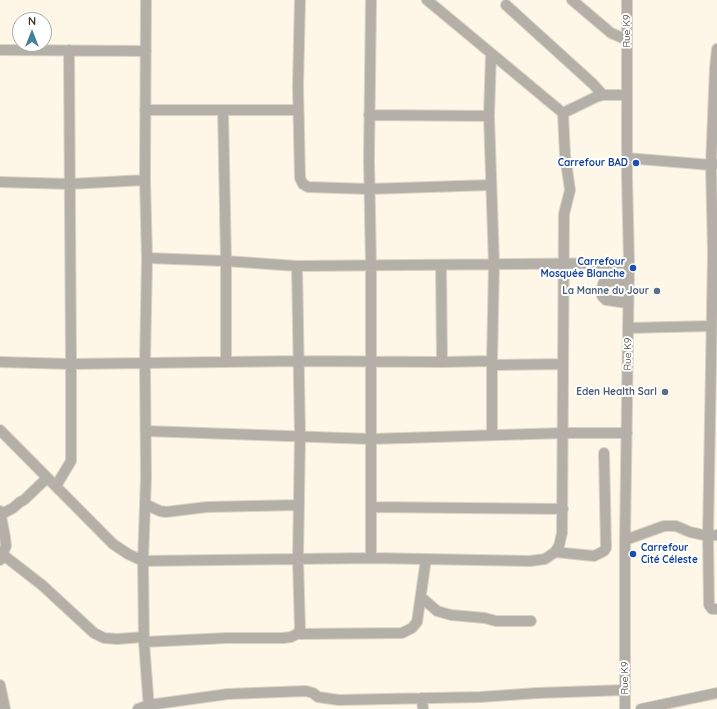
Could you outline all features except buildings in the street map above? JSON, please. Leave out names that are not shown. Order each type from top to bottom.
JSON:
[{"type":"street","points":[[146,0],[145,180],[147,258],[145,363],[146,431],[143,561],[144,640],[149,707]]},
{"type":"street","points":[[300,0],[298,110],[300,178],[303,184],[308,187],[369,189],[491,185]]},
{"type":"street","points":[[371,558],[371,266],[369,115],[372,0]]},
{"type":"street","points":[[0,430],[114,544],[128,554],[143,561],[371,558],[530,561],[545,560],[555,552],[559,546],[562,533],[563,510],[564,214],[570,190],[565,155],[563,113],[427,0]]},
{"type":"street","points":[[572,0],[611,33],[626,40]]},
{"type":"street","name":"Rue K9","points":[[625,709],[625,540],[629,280],[626,94],[627,0]]},
{"type":"street","points":[[506,5],[594,84],[603,95]]},
{"type":"street","points":[[717,49],[715,68],[714,164],[715,252],[711,326],[713,440],[712,536],[709,605],[710,608],[717,609]]},
{"type":"street","points":[[0,50],[146,51]]},
{"type":"street","points":[[56,486],[71,460],[69,50]]},
{"type":"street","points":[[491,54],[489,116],[494,264],[492,435]]},
{"type":"street","points":[[563,113],[596,97],[603,95],[626,94]]},
{"type":"street","points":[[145,110],[298,110]]},
{"type":"street","points":[[223,110],[226,261],[226,362]]},
{"type":"street","points":[[369,115],[489,116]]},
{"type":"street","points":[[627,158],[714,164]]},
{"type":"street","points":[[0,182],[70,184],[145,180]]},
{"type":"street","points":[[147,258],[226,261],[297,266],[629,264]]},
{"type":"street","points":[[440,265],[442,362]]},
{"type":"street","points":[[0,511],[6,541],[6,546],[1,557],[42,586],[94,633],[104,638],[144,640],[283,638],[291,637],[296,634],[300,630],[298,559],[300,436],[297,266]]},
{"type":"street","points":[[628,303],[606,300],[602,296],[604,282],[629,280]]},
{"type":"street","points":[[628,328],[711,326]]},
{"type":"street","points":[[0,362],[71,364],[371,360],[563,364]]},
{"type":"street","points":[[146,431],[371,439],[564,433],[627,433]]},
{"type":"street","points":[[555,552],[594,556],[604,551],[606,548],[604,453]]},
{"type":"street","points":[[0,515],[24,500],[48,478]]},
{"type":"street","points":[[145,504],[160,511],[166,512],[207,507],[299,505]]},
{"type":"street","points":[[371,506],[563,510]]},
{"type":"street","points":[[625,540],[664,526],[676,526],[690,532],[712,536]]},
{"type":"street","points":[[296,634],[402,633],[412,628],[418,622],[426,559]]},
{"type":"street","points":[[421,597],[437,611],[451,615],[485,618],[496,621],[531,621]]},
{"type":"street","points":[[0,685],[5,709]]},
{"type":"street","points":[[138,709],[228,694],[306,691],[339,704],[422,698],[625,690]]},
{"type":"street","points":[[641,709],[717,693]]},
{"type":"street","points":[[422,698],[422,709]]},
{"type":"place","name":"Carrefour BAD","points":[[636,163]]},
{"type":"place","name":"Carrefour Mosquée Blanche","points":[[633,268]]},
{"type":"place","name":"La Manne du Jour","points":[[657,291]]},
{"type":"place","name":"Eden Health Sarl","points":[[665,392]]},
{"type":"place","name":"Carrefour Cité Céleste","points":[[633,554]]}]
